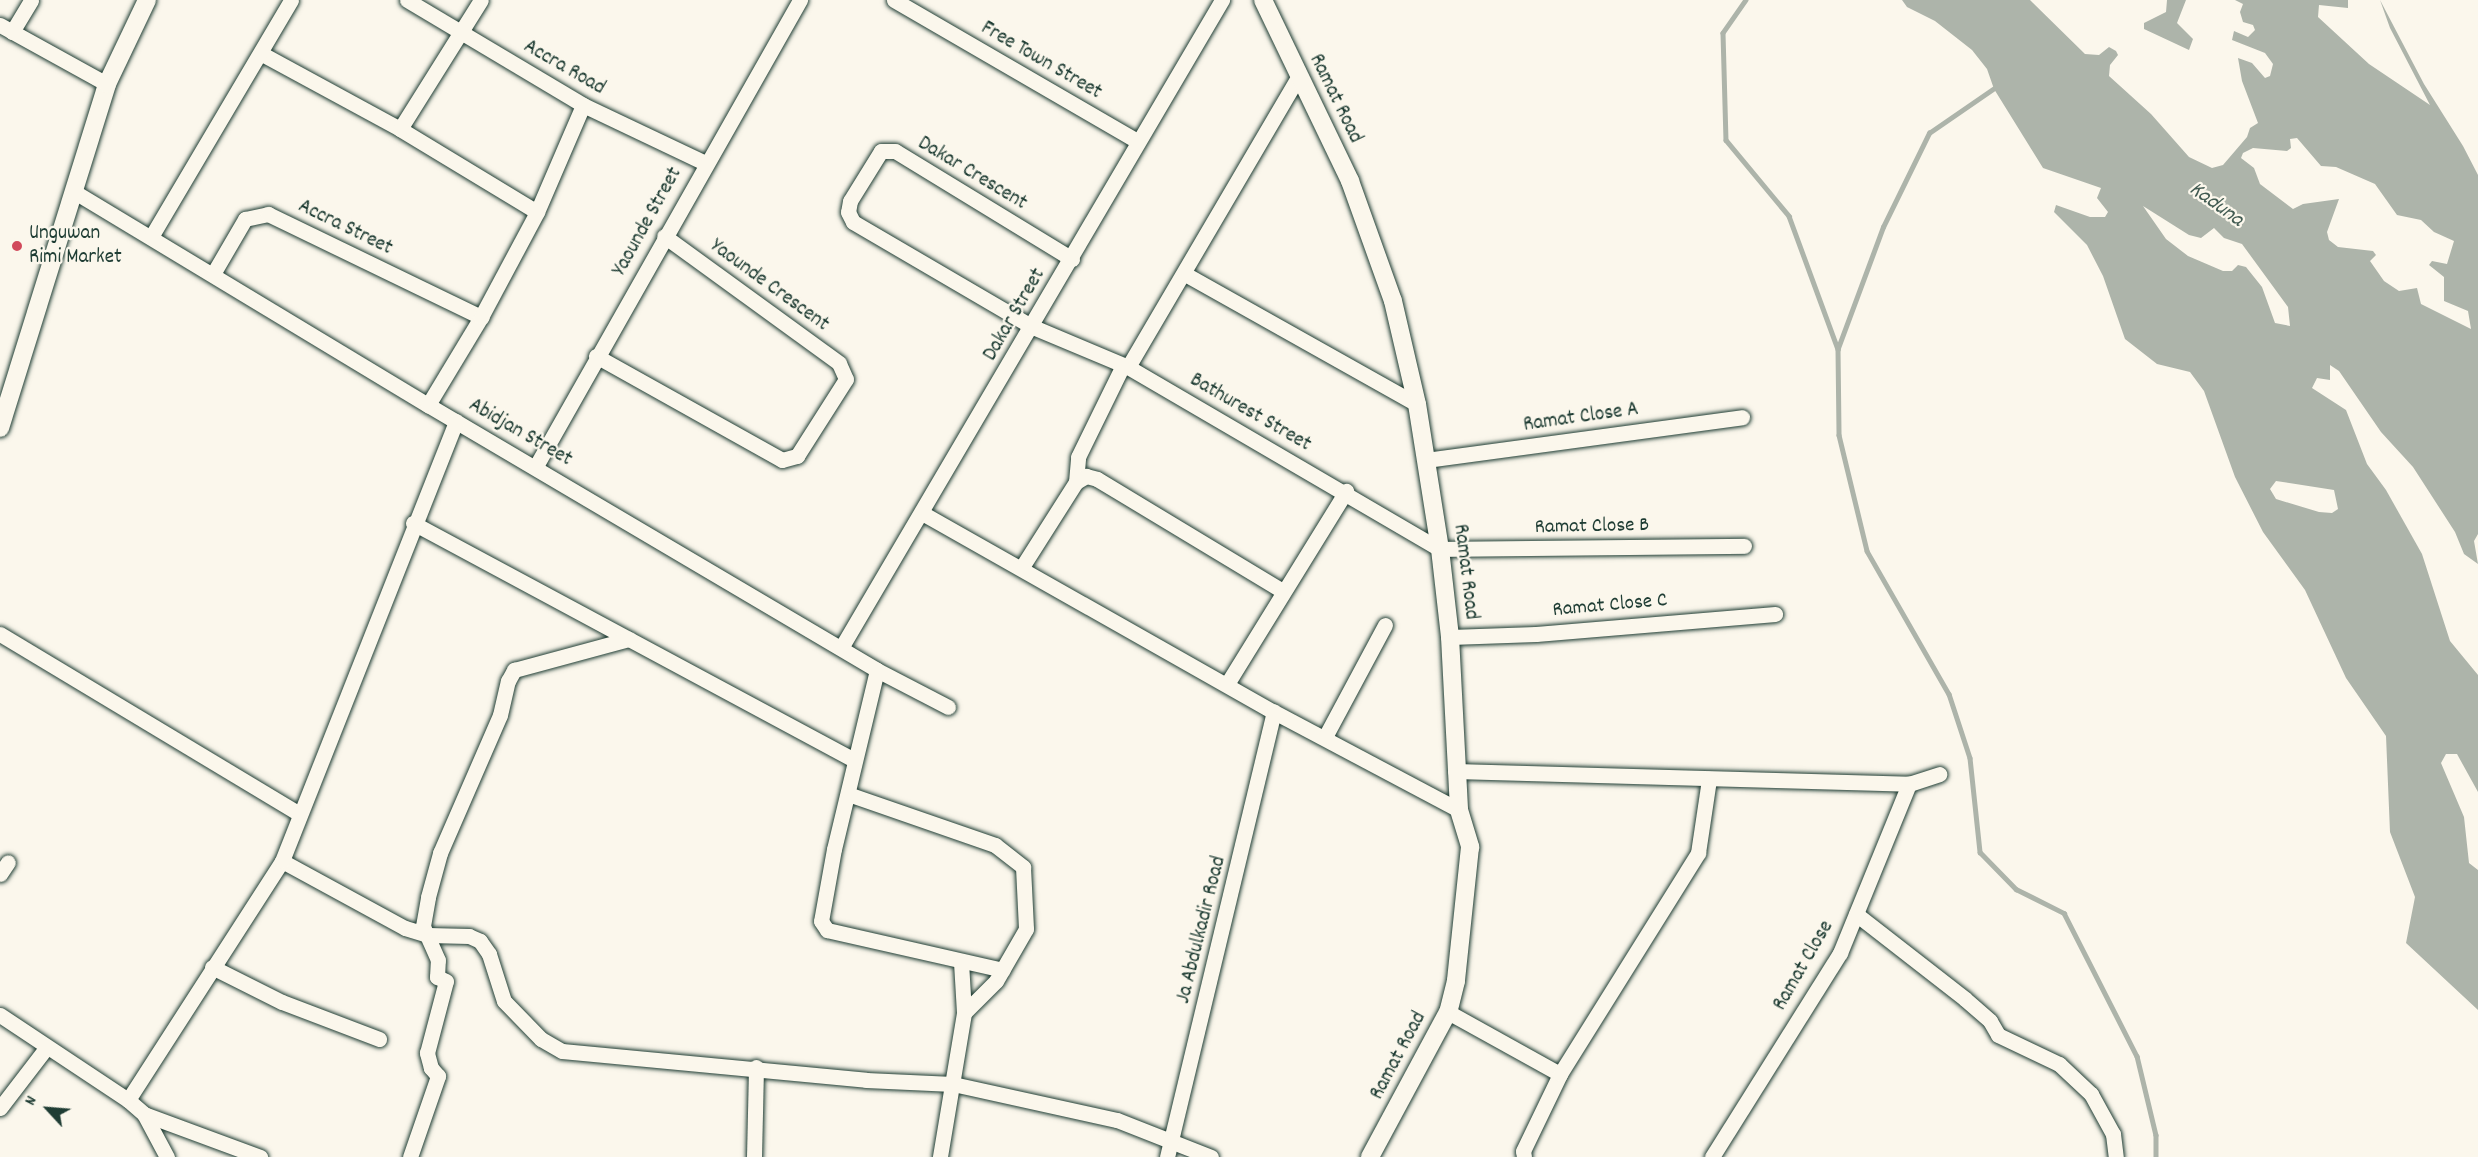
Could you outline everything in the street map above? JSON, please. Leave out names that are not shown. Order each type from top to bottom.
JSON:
[{"type":"street","points":[[31,0],[6,28],[106,84]]},
{"type":"street","points":[[0,428],[106,84],[147,0]]},
{"type":"street","points":[[151,237],[262,54],[291,0]]},
{"type":"street","name":"Accra Road","points":[[407,0],[583,105],[705,163]]},
{"type":"street","points":[[400,129],[481,0]]},
{"type":"street","name":"Yaounde Street","points":[[536,466],[705,163],[800,0]]},
{"type":"street","name":"Free Town Street","points":[[894,0],[1137,141]]},
{"type":"street","name":"Dakar Street","points":[[841,648],[1033,327],[1137,141],[1222,0]]},
{"type":"street","name":"Ramat Road","points":[[1263,0],[1369,225],[1393,301],[1417,404],[1440,549],[1450,637],[1455,771],[1459,810],[1470,847],[1456,981],[1448,1012],[1370,1157]]},
{"type":"street","points":[[262,54],[400,129],[537,212]]},
{"type":"street","points":[[1076,482],[1078,457],[1125,367],[1185,274],[1298,77]]},
{"type":"street","points":[[428,405],[481,317],[537,212],[583,105]]},
{"type":"street","name":"Dakar Crescent","points":[[1033,327],[853,222],[848,212],[850,201],[881,151],[895,151],[1072,259]]},
{"type":"street","name":"Abidjan Street","points":[[73,191],[428,405],[536,466],[877,670],[948,707]]},
{"type":"street","name":"Accra Street","points":[[213,274],[245,219],[268,214],[481,317]]},
{"type":"street","name":"Yaounde Crescent","points":[[596,356],[782,460],[797,456],[846,380],[846,372],[839,363],[664,236]]},
{"type":"street","points":[[1185,274],[1417,404]]},
{"type":"street","name":"Bathurest Street","points":[[1033,327],[1125,367],[1346,491],[1440,549]]},
{"type":"street","name":"Ramat Close A","points":[[1426,460],[1742,417]]},
{"type":"street","points":[[128,1101],[282,861],[298,813],[456,421]]},
{"type":"street","points":[[1022,567],[1076,482],[1086,476],[1097,479],[1283,591]]},
{"type":"street","points":[[1227,684],[1346,491]]},
{"type":"street","points":[[922,513],[1022,567],[1274,712],[1459,810]]},
{"type":"street","points":[[413,524],[854,760]]},
{"type":"street","name":"Ramat Close B","points":[[1440,549],[1744,546]]},
{"type":"street","name":"Ramat Close C","points":[[1450,637],[1536,634],[1774,614]]},
{"type":"street","points":[[1325,738],[1385,625]]},
{"type":"street","points":[[0,634],[298,813]]},
{"type":"street","points":[[410,1157],[438,1076],[431,1068],[427,1053],[446,981],[436,977],[438,960],[429,935],[423,926],[440,853],[492,734],[514,670],[629,639]]},
{"type":"street","points":[[877,670],[854,760],[821,921],[827,930],[1003,970]]},
{"type":"street","name":"Ja Abdulkadir Road","points":[[1167,1157],[1274,712]]},
{"type":"street","points":[[1455,771],[1909,784],[1939,774]]},
{"type":"street","points":[[1524,1157],[1560,1074],[1698,853],[1709,779]]},
{"type":"street","name":"Ramat Close","points":[[1712,1157],[1840,953],[1909,784]]},
{"type":"street","points":[[848,794],[995,845],[1018,860],[1024,875],[1026,929],[1003,970],[964,1013]]},
{"type":"street","points":[[282,861],[365,905],[381,918],[429,935],[469,936],[480,941],[489,954],[504,1001],[541,1039],[562,1051],[756,1067],[866,1080],[953,1084],[1117,1120],[1173,1139],[1211,1157]]},
{"type":"street","points":[[1856,915],[1965,999],[1989,1021],[1998,1035],[2060,1064],[2091,1094],[2112,1134],[2116,1157]]},
{"type":"street","points":[[940,1157],[964,1013],[961,962]]},
{"type":"street","points":[[212,967],[282,1002],[379,1039]]},
{"type":"street","points":[[1448,1012],[1560,1074]]},
{"type":"street","points":[[0,1015],[144,1114],[260,1157]]},
{"type":"street","points":[[0,1108],[46,1048]]},
{"type":"street","points":[[754,1157],[756,1067]]},
{"type":"street","points":[[144,1114],[167,1157]]},
{"type":"water","name":"Kaduna","points":[[1902,0],[2030,0],[2085,54],[2099,55],[2109,47],[2116,51],[2118,55],[2110,65],[2109,76],[2151,114],[2189,157],[2212,168],[2223,165],[2247,137],[2250,128],[2258,123],[2242,81],[2238,58],[2252,63],[2265,78],[2270,76],[2273,64],[2265,53],[2232,40],[2234,31],[2248,37],[2255,30],[2253,25],[2243,22],[2240,12],[2243,4],[2235,0],[2348,0],[2348,8],[2319,5],[2318,17],[2369,64],[2430,105],[2390,28],[2380,0],[2424,84],[2463,146],[2478,175],[2478,534],[2474,541],[2478,564],[2464,554],[2455,532],[2413,467],[2381,432],[2339,371],[2330,365],[2330,380],[2317,378],[2312,388],[2346,410],[2367,464],[2386,490],[2422,554],[2450,641],[2478,675],[2478,792],[2457,754],[2446,754],[2441,763],[2464,817],[2469,863],[2478,870],[2478,1010],[2406,943],[2415,897],[2390,832],[2386,736],[2346,678],[2305,590],[2263,532],[2235,477],[2204,391],[2190,372],[2157,364],[2125,339],[2103,276],[2087,245],[2054,212],[2056,205],[2090,217],[2105,217],[2108,212],[2097,198],[2101,188],[2043,168],[1994,89],[1987,69],[1972,50],[1935,21],[1907,7]],"holes":[[[2297,138],[2321,166],[2336,167],[2375,184],[2397,215],[2421,220],[2434,232],[2454,241],[2447,264],[2432,261],[2429,265],[2444,277],[2444,301],[2468,311],[2471,329],[2421,304],[2417,288],[2399,291],[2384,281],[2370,261],[2376,255],[2373,251],[2338,247],[2329,240],[2327,232],[2339,199],[2303,204],[2293,209],[2260,184],[2254,168],[2241,158],[2243,153],[2253,148],[2287,151],[2291,148],[2290,139]],[[2143,206],[2189,235],[2201,238],[2214,228],[2224,238],[2242,244],[2288,307],[2290,326],[2275,323],[2262,287],[2246,267],[2238,265],[2232,271],[2223,271],[2188,256],[2166,239]],[[2276,481],[2334,490],[2338,509],[2332,513],[2319,512],[2276,499],[2270,489]]]},
{"type":"water","points":[[2167,0],[2186,0],[2177,23],[2193,39],[2189,50],[2144,29],[2144,23],[2166,12]]},
{"type":"waterway","points":[[1746,0],[1723,33],[1726,140],[1789,216],[1838,349],[1839,435],[1867,551],[1949,694],[1970,758],[1980,852],[2016,889],[2064,913],[2137,1056],[2156,1135],[2156,1157]]},
{"type":"waterway","points":[[1838,348],[1883,227],[1929,133],[1996,87]]},
{"type":"place","name":"Unguwan Rimi Market","points":[[17,246]]}]
